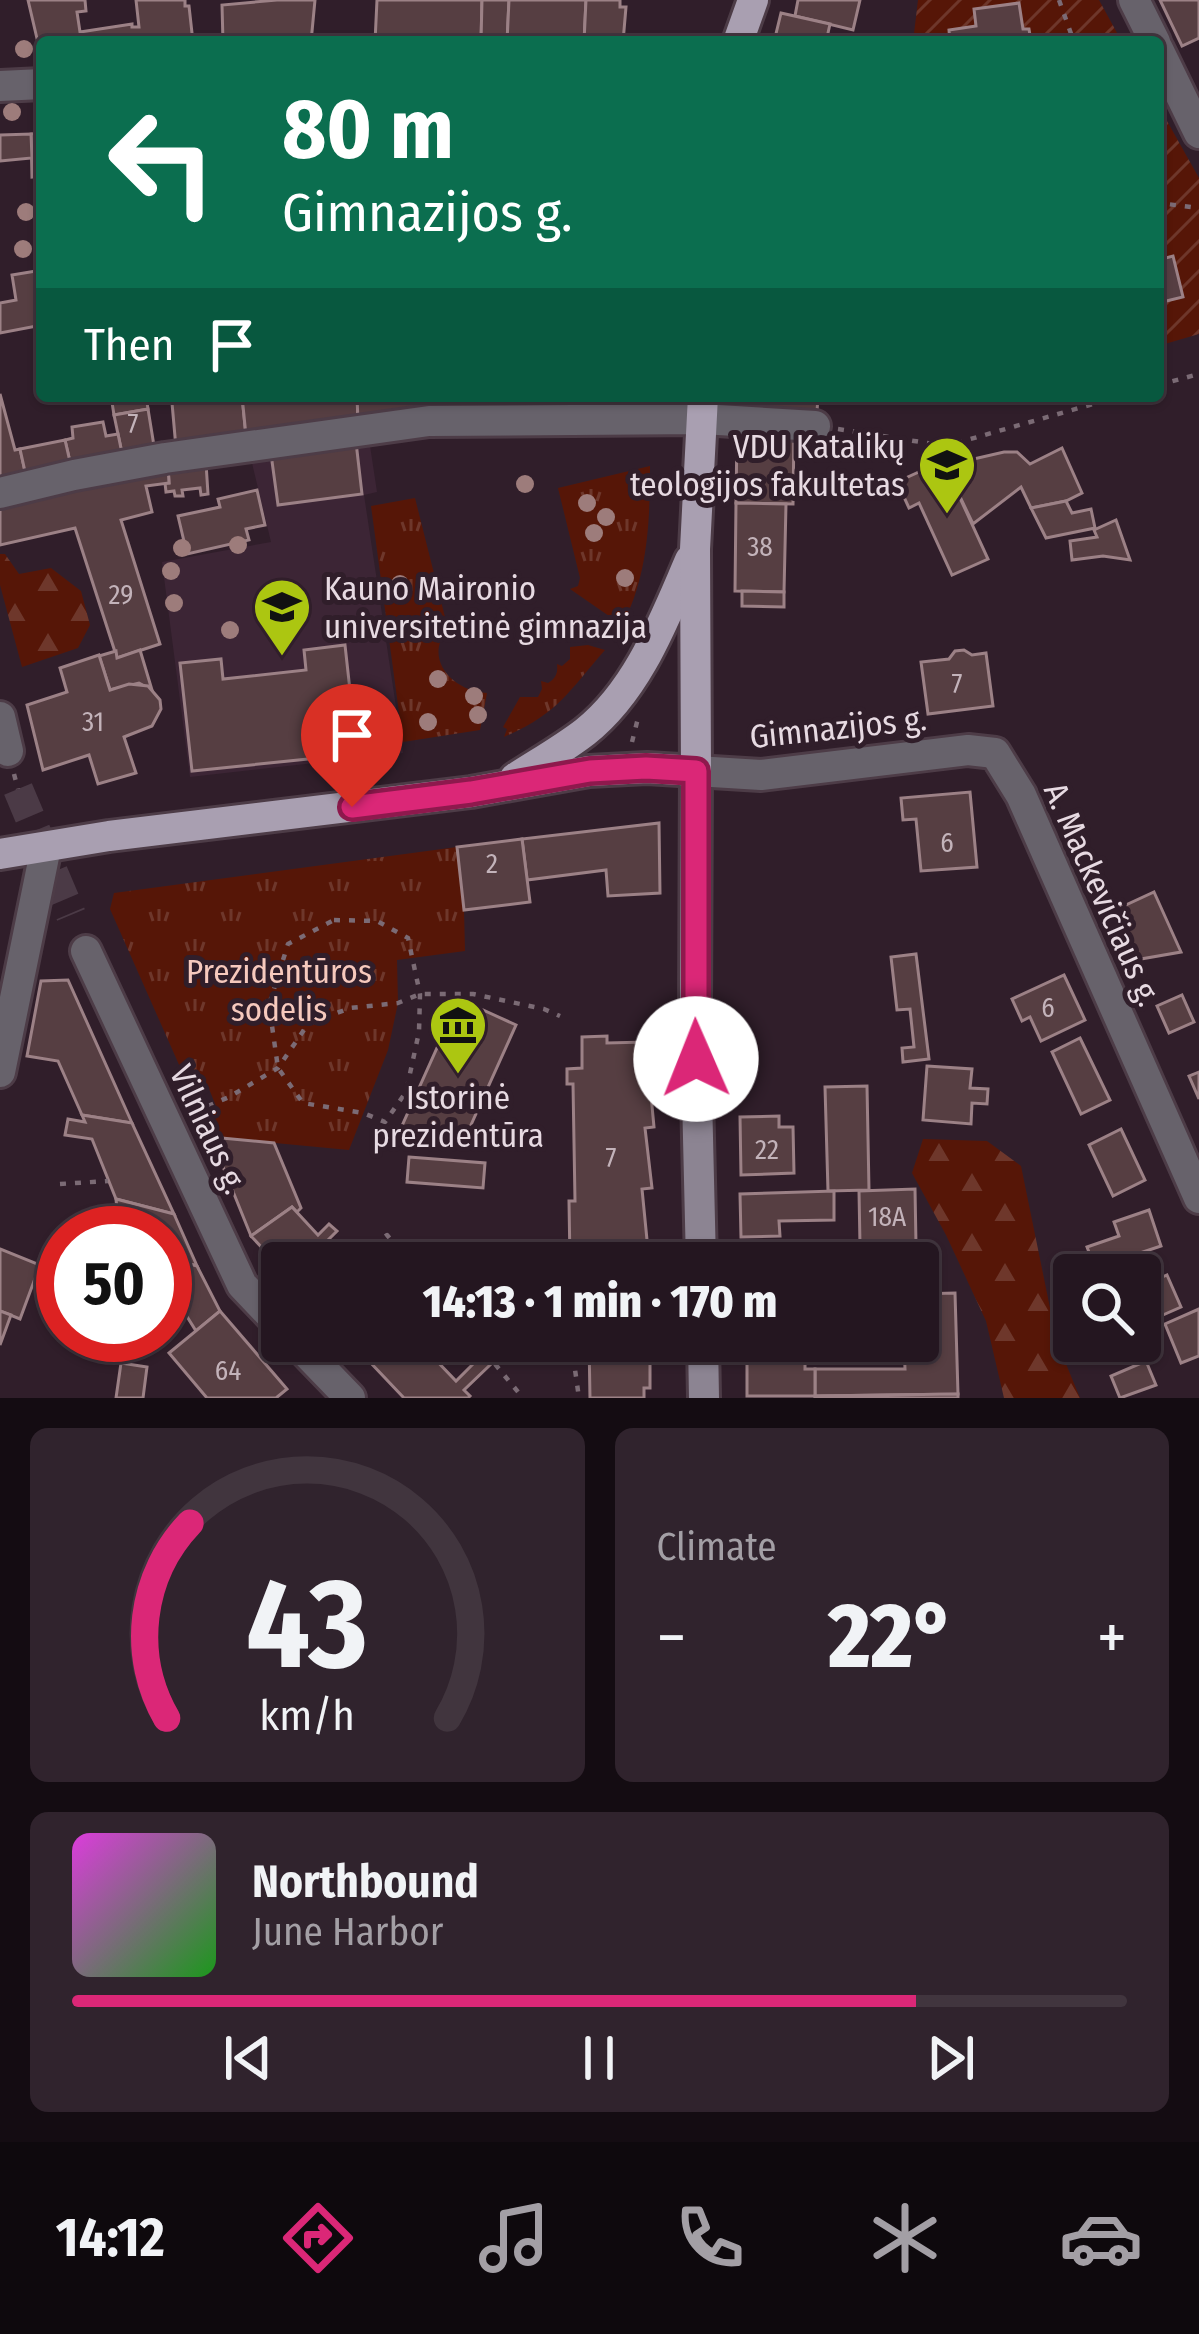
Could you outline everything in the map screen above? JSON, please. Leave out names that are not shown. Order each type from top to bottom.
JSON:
[{"type":"main road","points":[[740,36],[753,0]]},
{"type":"main road","points":[[700,1242],[695,1012],[695,549],[702,408]]},
{"type":"main road","points":[[503,786],[585,732],[608,709],[637,671],[695,549]]},
{"type":"main road","name":"Gimnazijos g.","points":[[0,854],[109,836],[414,800],[590,771],[696,771]]},
{"type":"main road","points":[[703,1362],[704,1398]]},
{"type":"street","points":[[1134,0],[1152,36]]},
{"type":"street","points":[[1164,61],[1199,133]]},
{"type":"street","points":[[0,86],[36,84]]},
{"type":"street","points":[[0,493],[165,458],[429,421],[702,408],[815,426]]},
{"type":"street","points":[[0,717],[8,751]]},
{"type":"street","name":"Gimnazijos g.","points":[[696,771],[761,775],[968,750],[995,753]]},
{"type":"street","name":"A. Mackevičiaus g.","points":[[995,753],[1021,795],[1199,1198]]},
{"type":"street","points":[[0,1072],[46,847]]},
{"type":"street","name":"Vilniaus g.","points":[[86,951],[242,1285],[261,1305]]},
{"type":"street","points":[[310,1362],[331,1392]]},
{"type":"path","points":[[1059,0],[1072,36]]},
{"type":"path","points":[[1164,201],[1199,208]]},
{"type":"path","points":[[1164,384],[1199,374]]},
{"type":"path","points":[[815,426],[946,446],[1100,402]]},
{"type":"path","points":[[334,920],[377,921],[407,938],[420,994],[419,1032],[406,1091],[385,1122],[363,1112],[303,1103],[278,1068],[269,1005],[288,944],[334,920]]},
{"type":"path","points":[[167,1125],[278,1068],[308,1024],[350,1008],[398,1004],[420,994],[473,994],[560,1016]]},
{"type":"path","points":[[60,1184],[108,1181]]},
{"type":"path","points":[[493,1362],[523,1398]]},
{"type":"path","points":[[574,1362],[579,1398]]},
{"type":"shaded area","name":"Kauno Maironio universitetinė gimnazija","points":[[369,439],[377,492],[364,495],[403,753],[190,777],[162,562],[271,542],[250,455]]},
{"type":"green space","points":[[918,0],[1099,0],[1119,36],[914,36]]},
{"type":"green space","points":[[1164,116],[1199,178],[1199,334],[1164,344]]},
{"type":"green space","points":[[650,466],[642,568],[622,625],[570,589],[578,586],[580,578],[558,488]]},
{"type":"green space","points":[[415,498],[448,629],[438,652],[440,662],[463,687],[487,693],[480,730],[403,742],[371,506]]},
{"type":"green space","points":[[0,554],[5,554],[19,574],[51,568],[81,591],[90,625],[78,648],[22,667],[0,585]]},
{"type":"green space","points":[[570,647],[605,650],[550,710],[504,737],[507,729],[503,727],[520,697],[538,697],[541,681],[551,681],[557,664],[562,666],[570,659]]},
{"type":"green space","name":"Prezidentūros sodelis","points":[[457,847],[465,951],[397,960],[398,1003],[388,1050],[349,1150],[211,1137],[204,1120],[218,1111],[207,1084],[188,1085],[110,909],[114,893]]},
{"type":"green space","points":[[923,1139],[987,1141],[1021,1166],[1053,1322],[1053,1362],[1065,1362],[1080,1398],[1004,1398],[986,1321],[912,1173]]},
{"type":"building","points":[[28,0],[85,0],[86,11],[77,12],[80,32],[139,27],[136,0],[185,0],[192,36],[36,36]]},
{"type":"building","points":[[315,0],[312,36],[223,36],[222,5]]},
{"type":"building","points":[[377,0],[482,0],[481,36],[375,36]]},
{"type":"building","points":[[482,0],[509,0],[507,36],[481,36]]},
{"type":"building","points":[[509,0],[586,0],[584,36],[507,36]]},
{"type":"building","points":[[586,0],[620,0],[620,7],[626,7],[624,36],[584,36]]},
{"type":"building","points":[[798,0],[860,0],[853,30],[795,16]]},
{"type":"building","points":[[1160,0],[1199,0],[1199,38],[1182,46]]},
{"type":"building","points":[[1019,3],[1023,29],[1029,29],[1030,36],[950,36],[949,30],[976,26],[974,9]]},
{"type":"building","points":[[781,13],[830,24],[827,36],[775,36]]},
{"type":"building","points":[[31,134],[36,134],[36,177],[32,177]]},
{"type":"building","points":[[31,134],[32,158],[0,161],[0,135]]},
{"type":"building","points":[[1173,256],[1183,297],[1164,302],[1164,258]]},
{"type":"building","points":[[36,271],[36,326],[0,333],[0,303],[16,300],[12,275]]},
{"type":"building","points":[[0,394],[26,476],[0,482]]},
{"type":"building","points":[[112,402],[147,402],[148,409],[114,415]]},
{"type":"building","points":[[243,402],[246,436],[176,448],[172,403]]},
{"type":"building","points":[[243,402],[357,402],[358,417],[246,436]]},
{"type":"building","points":[[357,402],[441,402],[442,409],[358,422]]},
{"type":"building","points":[[441,402],[503,402],[503,407],[442,409]]},
{"type":"building","points":[[503,402],[633,402],[633,404],[503,407]]},
{"type":"building","points":[[729,402],[818,402],[817,412],[729,407]]},
{"type":"building","points":[[148,409],[155,452],[123,458],[114,415]]},
{"type":"building","points":[[103,422],[106,436],[118,434],[123,458],[71,466],[65,440],[73,438],[72,427]]},
{"type":"building","points":[[737,429],[794,430],[793,504],[736,503]]},
{"type":"building","points":[[65,440],[71,466],[26,476],[20,449]]},
{"type":"building","points":[[356,442],[362,494],[278,505],[271,454]]},
{"type":"building","points":[[1062,448],[1082,493],[1031,508],[1021,487],[973,524],[943,461],[1017,452],[1030,464]]},
{"type":"building","name":"VDU Katalikų teologijos fakultetas","points":[[943,461],[988,559],[952,575],[919,503],[909,508],[897,482]]},
{"type":"building","points":[[206,463],[208,494],[201,495],[200,488],[182,490],[183,496],[166,492],[168,465]]},
{"type":"building","points":[[168,465],[169,483],[146,486],[152,512],[121,520],[160,644],[117,658],[75,528],[0,545],[0,498]]},
{"type":"building","points":[[257,490],[265,525],[246,529],[249,540],[187,554],[178,516],[220,507],[218,499]]},
{"type":"building","points":[[1066,501],[1072,513],[1091,509],[1095,528],[1046,538],[1031,508]]},
{"type":"building","points":[[736,503],[786,504],[784,592],[735,591]]},
{"type":"building","points":[[1116,520],[1130,560],[1103,556],[1072,560],[1070,541],[1097,537],[1094,530]]},
{"type":"building","points":[[742,591],[784,592],[784,607],[742,606]]},
{"type":"building","points":[[345,645],[357,754],[192,771],[180,663],[221,659],[223,679],[306,670],[304,650]]},
{"type":"building","points":[[140,650],[152,690],[139,683],[110,690],[99,656],[116,651],[117,658]]},
{"type":"building","points":[[955,651],[972,655],[986,653],[993,706],[928,714],[921,662],[949,659]]},
{"type":"building","points":[[99,655],[110,690],[129,684],[148,686],[161,709],[152,726],[124,737],[136,773],[98,784],[89,755],[43,770],[27,705],[67,692],[60,668]]},
{"type":"building","points":[[970,792],[977,867],[921,871],[916,819],[903,820],[901,798]]},
{"type":"building","points":[[659,823],[660,893],[608,896],[606,870],[527,880],[522,839]]},
{"type":"building","points":[[522,839],[530,902],[464,910],[457,847]]},
{"type":"building","points":[[1154,892],[1181,952],[1135,960],[1113,911]]},
{"type":"building","points":[[916,954],[929,1059],[903,1062],[902,1048],[914,1047],[910,1009],[897,1010],[891,957]]},
{"type":"building","points":[[1064,975],[1085,1020],[1041,1041],[1030,1017],[1022,1021],[1012,999]]},
{"type":"building","points":[[68,980],[132,1123],[82,1115],[58,1061],[27,1056],[41,981]]},
{"type":"building","points":[[1182,995],[1194,1022],[1169,1033],[1157,1006]]},
{"type":"building","name":"Istorinė prezidentūra","points":[[459,999],[516,1025],[461,1147],[453,1143],[450,1150],[401,1128]]},
{"type":"building","points":[[607,1036],[607,1043],[646,1042],[654,1127],[645,1128],[652,1188],[642,1189],[647,1242],[570,1242],[569,1201],[575,1201],[573,1084],[567,1084],[567,1069],[582,1068],[582,1037]]},
{"type":"building","points":[[1080,1038],[1110,1100],[1081,1114],[1052,1052]]},
{"type":"building","points":[[927,1066],[972,1069],[970,1088],[988,1089],[987,1104],[972,1103],[971,1124],[923,1120]]},
{"type":"building","points":[[1199,1072],[1199,1099],[1189,1076]]},
{"type":"building","points":[[867,1086],[869,1190],[828,1191],[825,1087]]},
{"type":"building","points":[[82,1115],[132,1123],[170,1206],[116,1199],[92,1139],[65,1135],[68,1119],[85,1122]]},
{"type":"building","points":[[779,1116],[779,1127],[793,1127],[794,1173],[741,1175],[740,1117]]},
{"type":"building","points":[[1121,1129],[1145,1180],[1113,1196],[1089,1145]]},
{"type":"building","points":[[211,1137],[274,1143],[301,1208],[297,1212],[292,1207],[251,1236]]},
{"type":"building","points":[[409,1157],[485,1163],[483,1188],[407,1182]]},
{"type":"building","points":[[915,1189],[916,1242],[860,1242],[859,1191]]},
{"type":"building","points":[[834,1191],[834,1220],[779,1221],[780,1236],[741,1237],[740,1194]]},
{"type":"building","points":[[116,1199],[143,1206],[117,1206]]},
{"type":"building","points":[[292,1207],[318,1235],[329,1224],[337,1231],[326,1242],[261,1242],[261,1247],[251,1236]]},
{"type":"building","points":[[1149,1210],[1161,1246],[1137,1254],[1090,1254],[1087,1247],[1119,1236],[1114,1222]]},
{"type":"building","points":[[0,1249],[36,1263],[36,1276],[20,1319],[0,1311]]},
{"type":"building","points":[[192,1265],[220,1311],[196,1331],[192,1325]]},
{"type":"building","points":[[1167,1275],[1181,1307],[1161,1316],[1161,1278]]},
{"type":"building","points":[[939,1293],[955,1293],[958,1394],[815,1396],[815,1369],[905,1369],[905,1362],[939,1362]]},
{"type":"building","points":[[1199,1309],[1199,1356],[1181,1363],[1165,1324]]},
{"type":"building","points":[[0,1311],[11,1315],[0,1345]]},
{"type":"building","points":[[220,1311],[287,1389],[276,1398],[207,1398],[177,1362],[192,1362],[192,1334]]},
{"type":"building","points":[[370,1362],[438,1362],[456,1381],[475,1362],[490,1365],[464,1390],[468,1398],[404,1398]]},
{"type":"building","points":[[589,1362],[650,1362],[650,1388],[644,1388],[644,1398],[590,1398]]},
{"type":"building","points":[[747,1362],[805,1362],[805,1369],[815,1369],[815,1396],[747,1396]]},
{"type":"building","points":[[1146,1362],[1156,1385],[1120,1398],[1111,1376]]},
{"type":"building","points":[[121,1363],[147,1367],[143,1398],[116,1398]]},
{"type":"building","points":[[958,1394],[958,1398],[815,1398],[815,1396]]},
{"type":"tunnel","points":[[18,789],[71,915]]},
{"type":"place","name":"VDU Katalikų teologijos fakultetas","points":[[947,516]]},
{"type":"place","name":"Kauno Maironio universitetinė gimnazija","points":[[282,658]]},
{"type":"place","name":"Istorinė prezidentūra","points":[[458,1076]]},
{"type":"route","points":[[352,807],[590,771],[696,771],[696,1059]]}]
